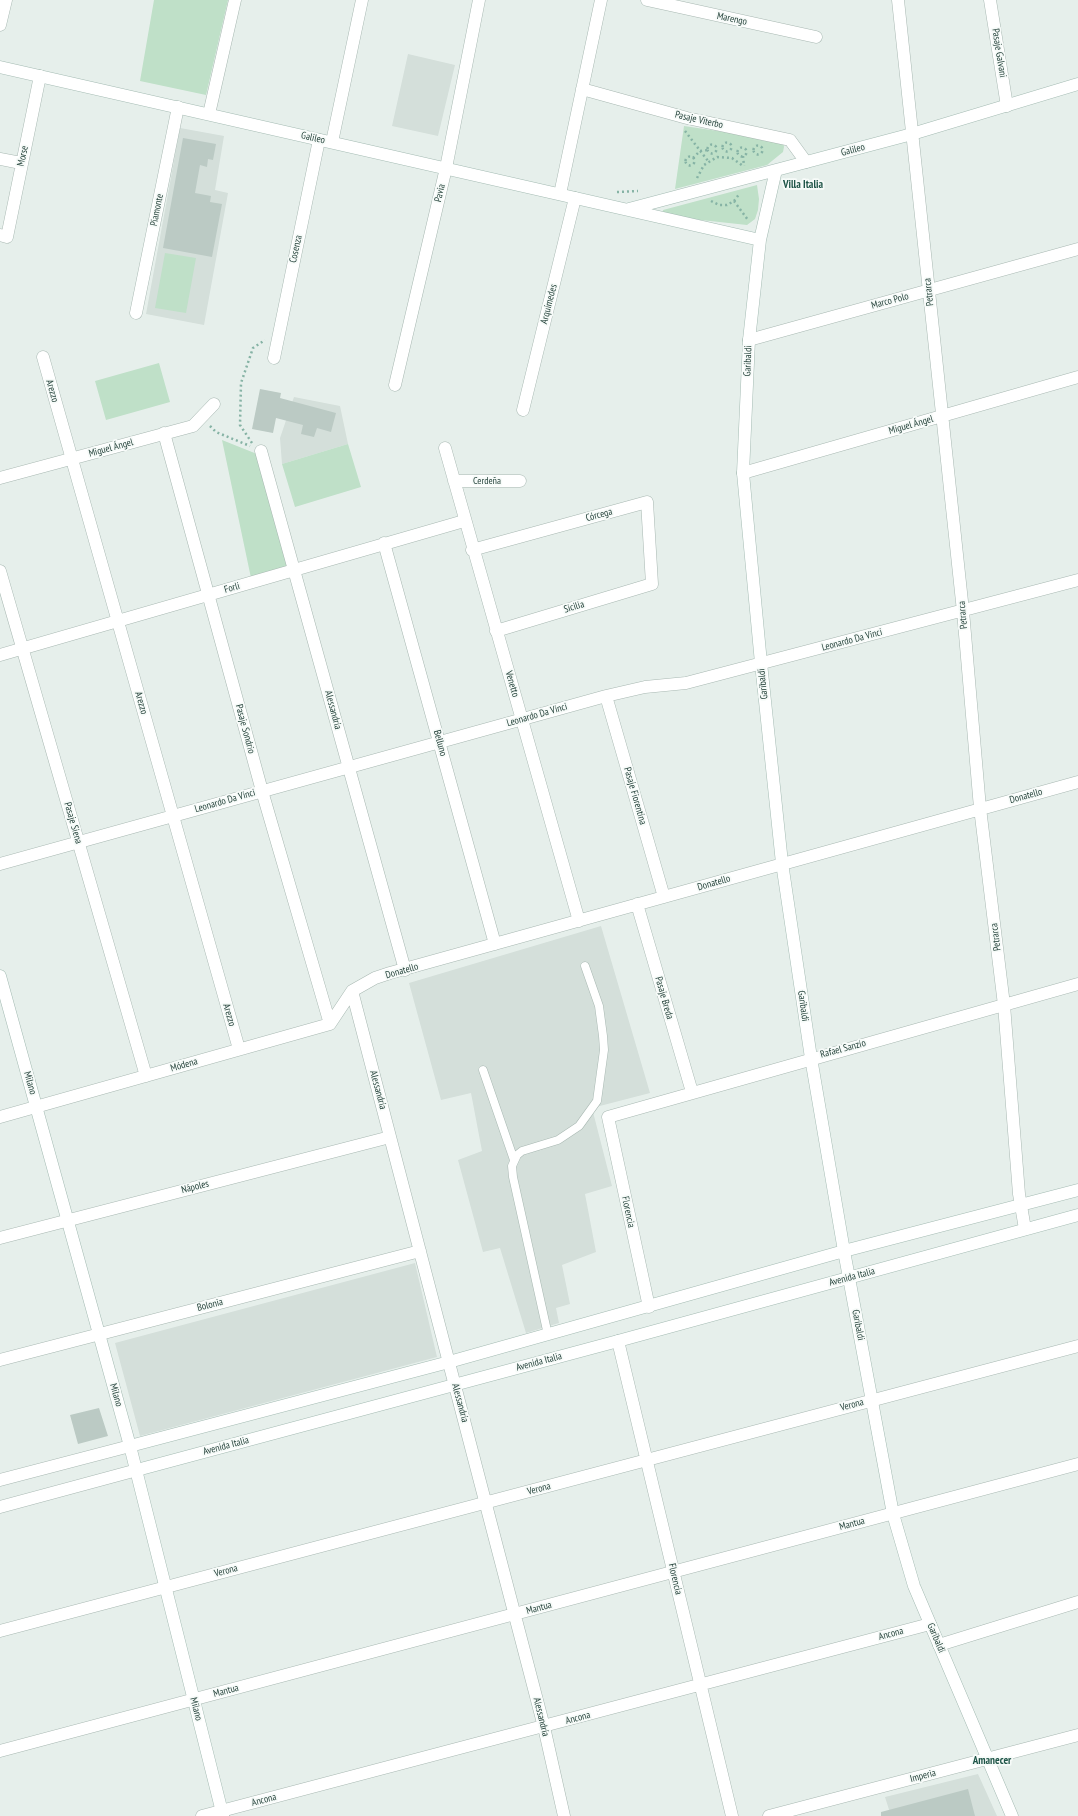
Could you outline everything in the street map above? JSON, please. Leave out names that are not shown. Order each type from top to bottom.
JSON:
[{"type":"street","points":[[0,25],[6,0]]},
{"type":"street","points":[[209,114],[235,0]]},
{"type":"street","points":[[332,142],[362,0]]},
{"type":"street","name":"Pavia","points":[[395,385],[446,168],[480,0]]},
{"type":"street","points":[[560,194],[601,0]]},
{"type":"street","name":"Marengo","points":[[647,0],[816,37]]},
{"type":"street","name":"Petrarca","points":[[898,0],[963,610],[980,808],[1004,1005],[1020,1204],[1025,1230]]},
{"type":"street","name":"Pasaje Galvani","points":[[990,0],[1007,106]]},
{"type":"street","name":"Galileo","points":[[0,67],[760,240]]},
{"type":"street","name":"Morse","points":[[3,236],[40,76]]},
{"type":"street","name":"Galileo","points":[[626,209],[912,134],[1078,84]]},
{"type":"street","name":"Pasaje Viterbo","points":[[582,89],[688,118],[790,140],[806,162]]},
{"type":"street","name":"Piamonte","points":[[136,313],[178,107]]},
{"type":"street","name":"Cosenza","points":[[274,358],[319,140]]},
{"type":"street","points":[[0,158],[21,163]]},
{"type":"street","name":"Garibaldi","points":[[776,170],[760,240],[749,340],[744,474],[761,663],[782,863],[811,1058],[844,1251],[893,1514],[910,1574],[939,1645],[989,1758],[1012,1816]]},
{"type":"street","name":"Arquímedes","points":[[523,410],[575,198]]},
{"type":"street","name":"Marco Polo","points":[[749,340],[1078,250]]},
{"type":"street","name":"Arezzo","points":[[43,357],[239,1049]]},
{"type":"street","name":"Miguel Ángel","points":[[744,474],[1078,378]]},
{"type":"street","name":"Miguel Ángel","points":[[0,478],[193,426],[214,404]]},
{"type":"street","name":"Pasaje Sondrio","points":[[164,433],[262,791],[330,1024]]},
{"type":"street","name":"Venetto","points":[[445,448],[472,550],[522,719],[579,921]]},
{"type":"street","name":"Alessandría","points":[[261,451],[405,970]]},
{"type":"street","name":"Cerdeña","points":[[454,480],[520,481]]},
{"type":"street","name":"Córcega","points":[[472,550],[647,502],[652,584]]},
{"type":"street","name":"Forli","points":[[0,655],[464,521]]},
{"type":"street","name":"Belluno","points":[[384,543],[495,944]]},
{"type":"street","name":"Pasaje Siena","points":[[0,571],[146,1076]]},
{"type":"street","name":"Leonardo Da Vinci","points":[[0,864],[606,696],[645,687],[686,683],[1078,580]]},
{"type":"street","name":"Sicilia","points":[[496,631],[652,584]]},
{"type":"street","name":"Pasaje Fiorentina","points":[[606,696],[664,897]]},
{"type":"street","name":"Donatello","points":[[352,991],[376,978],[782,863],[1078,782]]},
{"type":"street","name":"Pasaje Breda","points":[[637,904],[692,1092]]},
{"type":"street","name":"Milano","points":[[0,976],[137,1470],[222,1813]]},
{"type":"street","name":"Rafael Sanzio","points":[[608,1117],[811,1058],[1078,984]]},
{"type":"street","points":[[330,1024],[352,991]]},
{"type":"street","name":"Alessandría","points":[[352,991],[544,1727],[564,1816]]},
{"type":"street","name":"Módena","points":[[0,1117],[330,1024]]},
{"type":"street","name":"Florencia","points":[[608,1117],[649,1307]]},
{"type":"street","name":"Nápoles","points":[[0,1238],[390,1137]]},
{"type":"street","points":[[0,1480],[449,1362],[844,1251],[1078,1190]]},
{"type":"street","name":"Avenida Italia","points":[[0,1507],[618,1341],[1078,1215]]},
{"type":"street","name":"Bolonia","points":[[0,1360],[420,1251]]},
{"type":"street","name":"Florencia","points":[[618,1341],[732,1816]]},
{"type":"street","name":"Verona","points":[[0,1631],[1078,1346]]},
{"type":"street","name":"Mantua","points":[[0,1751],[1078,1464]]},
{"type":"street","points":[[939,1645],[1078,1602]]},
{"type":"street","name":"Ancona","points":[[202,1816],[222,1813],[930,1624]]},
{"type":"street","name":"Imperia","points":[[769,1816],[1078,1735]]},
{"type":"lane","points":[[548,1335],[513,1177],[512,1166],[514,1160],[522,1151],[548,1144],[569,1134],[579,1126],[597,1101],[604,1050],[603,1036],[599,1006],[584,966]]},
{"type":"lane","points":[[483,1070],[514,1160]]},
{"type":"path","points":[[689,128],[684,128],[708,162]]},
{"type":"path","points":[[693,158],[700,151],[708,150]]},
{"type":"path","points":[[727,157],[728,152]]},
{"type":"path","points":[[743,156],[745,167]]},
{"type":"path","points":[[704,179],[697,181],[701,169],[708,162],[717,157],[727,157],[737,160],[745,167]]},
{"type":"path","points":[[738,169],[750,166]]},
{"type":"path","points":[[613,192],[641,191]]},
{"type":"path","points":[[734,194],[747,191]]},
{"type":"path","points":[[715,198],[709,200],[719,205],[727,204],[734,201],[740,192]]},
{"type":"path","points":[[734,201],[748,220]]},
{"type":"path","points":[[261,451],[247,437],[240,425],[241,383],[253,348],[264,340],[277,339]]},
{"type":"path","points":[[202,418],[216,432],[261,451]]},
{"type":"shaded area","points":[[408,54],[455,65],[438,136],[392,126]]},
{"type":"shaded area","points":[[180,128],[224,136],[215,190],[228,193],[204,325],[146,314]]},
{"type":"shaded area","points":[[294,397],[340,406],[348,444],[282,464],[280,438]]},
{"type":"shaded area","points":[[601,926],[650,1093],[592,1108],[612,1186],[585,1194],[596,1252],[562,1265],[570,1304],[556,1308],[559,1323],[526,1333],[500,1248],[483,1252],[458,1160],[482,1151],[471,1093],[441,1100],[409,983]]},
{"type":"shaded area","points":[[415,1263],[437,1357],[140,1436],[115,1343]]},
{"type":"shaded area","points":[[978,1774],[997,1816],[891,1816],[885,1797]]},
{"type":"green space","points":[[154,0],[228,0],[206,95],[140,81]]},
{"type":"green space","points":[[684,126],[783,141],[783,152],[767,165],[675,189]]},
{"type":"green space","points":[[757,185],[759,199],[758,210],[755,219],[747,225],[664,216],[663,210]]},
{"type":"green space","points":[[165,253],[196,258],[186,313],[155,308]]},
{"type":"green space","points":[[159,363],[170,402],[106,420],[95,381]]},
{"type":"green space","points":[[222,440],[257,454],[289,567],[251,578]]},
{"type":"green space","points":[[348,444],[361,487],[295,507],[282,464]]},
{"type":"building","points":[[183,138],[216,144],[213,160],[208,159],[207,167],[200,165],[195,193],[211,196],[210,202],[222,204],[212,257],[163,248]]},
{"type":"building","points":[[260,389],[281,393],[280,398],[336,413],[331,432],[317,428],[314,437],[301,434],[303,425],[276,418],[273,433],[252,429]]},
{"type":"building","points":[[99,1408],[108,1436],[78,1444],[70,1415]]},
{"type":"building","points":[[968,1789],[975,1816],[881,1816],[881,1812]]},
{"type":"district","name":"Villa Italia","points":[[803,185]]},
{"type":"district","name":"Amanecer","points":[[992,1761]]}]
